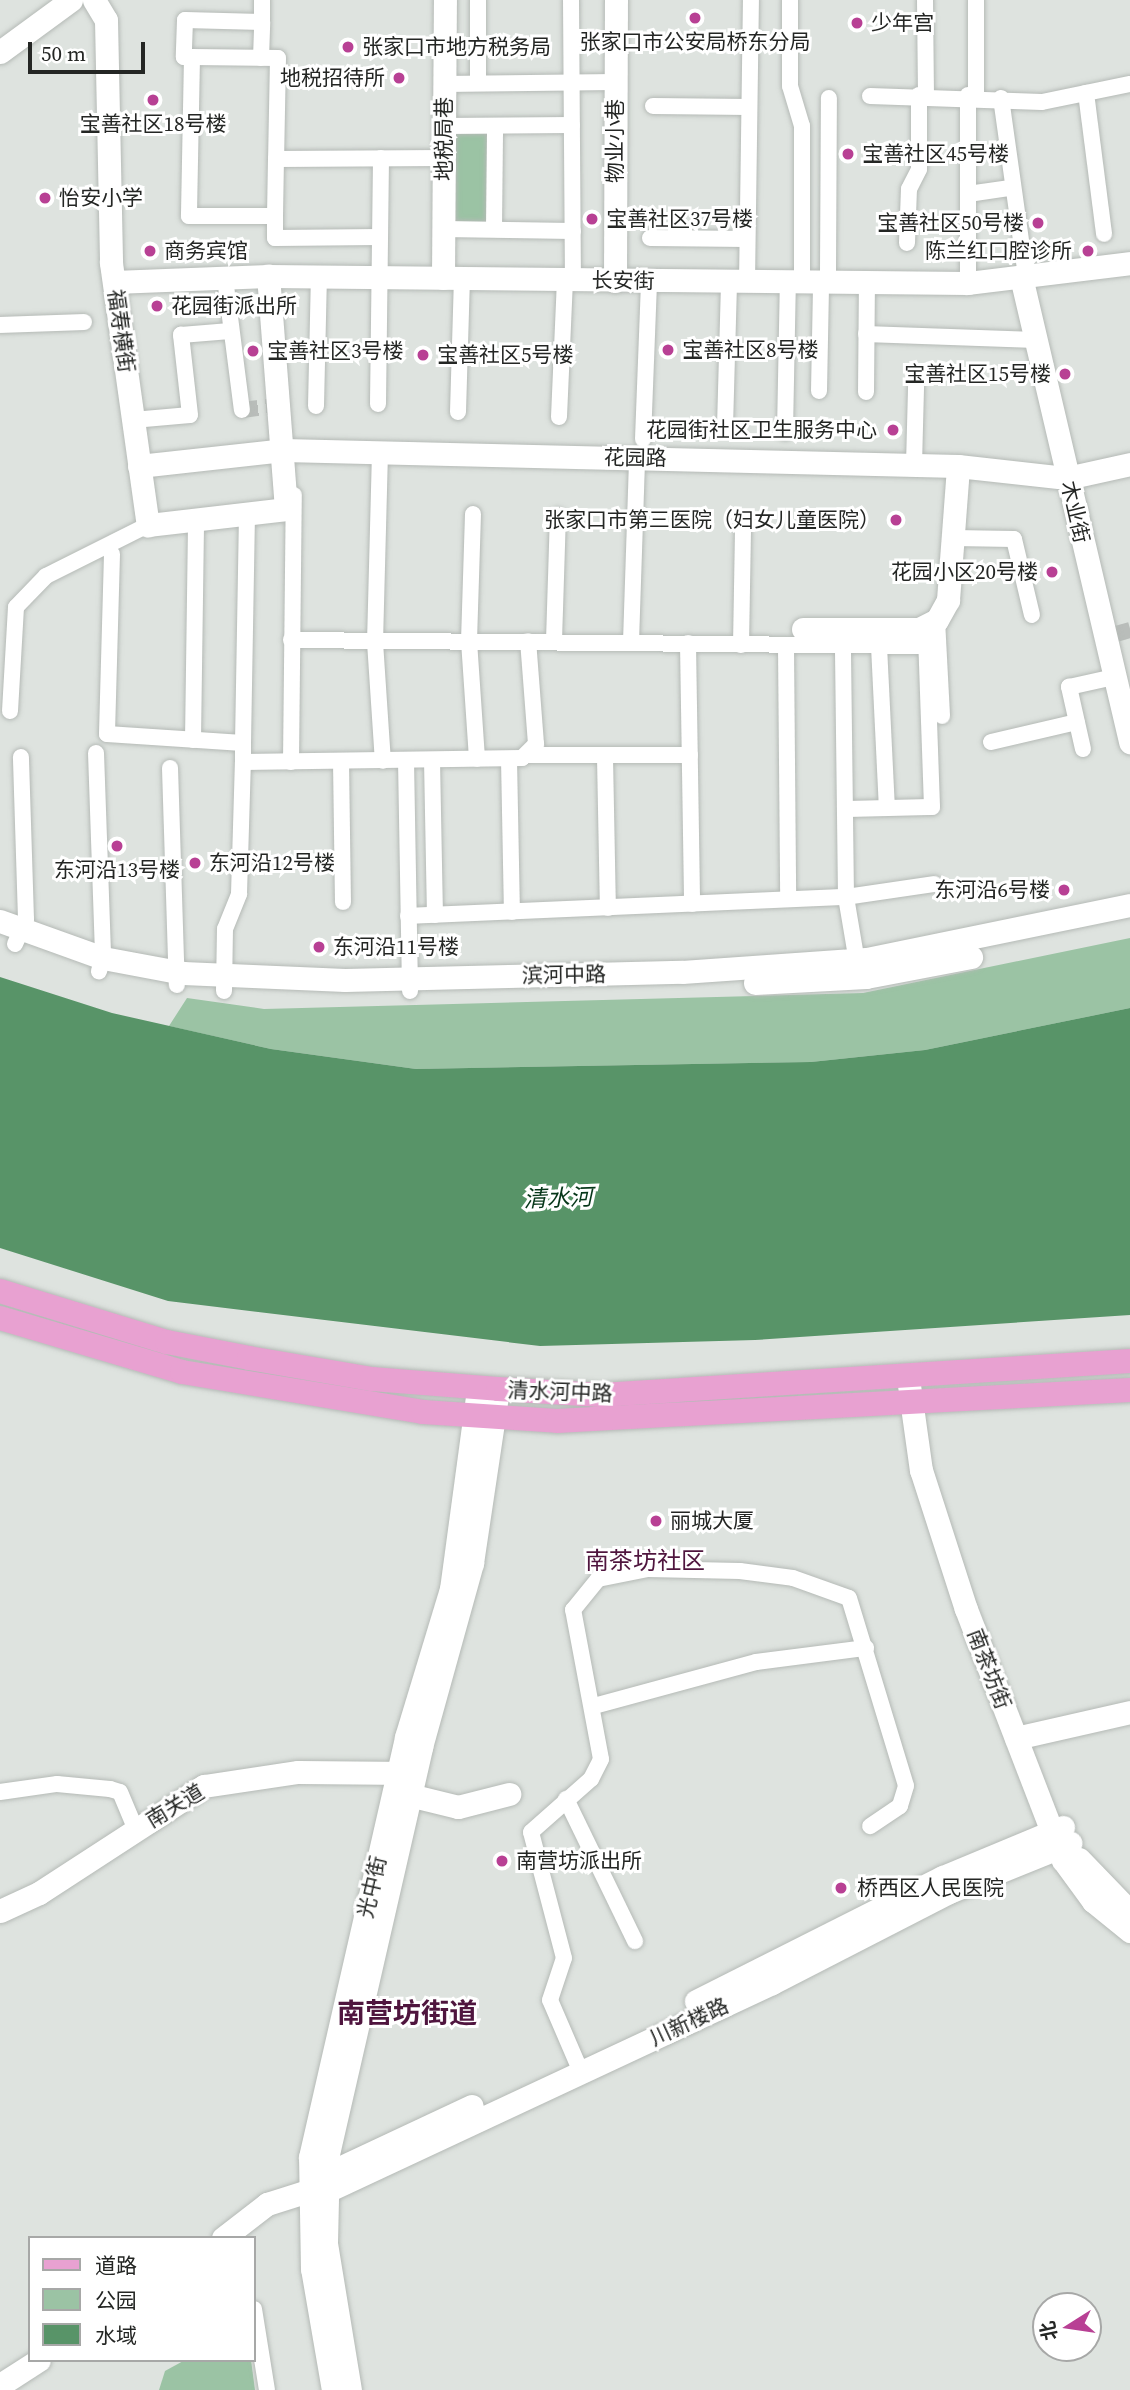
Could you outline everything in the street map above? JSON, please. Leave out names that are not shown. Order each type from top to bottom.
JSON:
[{"type":"main road","name":"清水河中路","points":[[0,1291],[181,1345],[372,1379],[488,1388],[601,1395],[914,1377],[1130,1361]]},
{"type":"main road","name":"清水河中路","points":[[0,1318],[182,1371],[484,1416],[651,1419],[1130,1390]]},
{"type":"street","points":[[0,34],[48,0]]},
{"type":"street","points":[[0,52],[71,0]]},
{"type":"street","name":"福寿横街","points":[[94,0],[106,20],[114,282],[148,525]]},
{"type":"street","points":[[261,58],[262,0]]},
{"type":"street","name":"地税局巷","points":[[445,0],[443,229],[452,278]]},
{"type":"street","points":[[478,0],[478,83]]},
{"type":"street","points":[[559,417],[573,231],[572,0]]},
{"type":"street","name":"物业小巷","points":[[615,281],[616,0]]},
{"type":"street","points":[[725,427],[738,282],[747,239],[751,0]]},
{"type":"street","points":[[790,0],[790,86],[802,126],[802,195],[819,391]]},
{"type":"street","points":[[907,243],[909,189],[919,169],[925,0]]},
{"type":"street","points":[[968,283],[968,194],[976,0]]},
{"type":"street","points":[[262,22],[185,20],[184,57],[278,58],[275,237],[380,237]]},
{"type":"street","points":[[192,57],[189,216],[275,216]]},
{"type":"street","points":[[444,84],[615,82]]},
{"type":"street","points":[[870,96],[972,95],[1042,102],[1130,84]]},
{"type":"street","points":[[1086,93],[1104,233]]},
{"type":"street","points":[[785,432],[810,280],[829,195],[830,98]]},
{"type":"street","points":[[1001,98],[1012,160],[1009,188],[1023,274]]},
{"type":"street","points":[[653,106],[750,107]]},
{"type":"street","points":[[444,126],[572,125]]},
{"type":"street","points":[[494,229],[495,126]]},
{"type":"street","points":[[378,404],[382,158]]},
{"type":"street","points":[[276,159],[444,158]]},
{"type":"street","points":[[968,194],[1009,188]]},
{"type":"street","points":[[802,195],[829,195]]},
{"type":"street","points":[[443,229],[573,231]]},
{"type":"street","points":[[650,238],[747,239]]},
{"type":"street","name":"长安街","points":[[114,282],[319,276],[968,283],[1023,274],[1130,264]]},
{"type":"street","name":"木业街","points":[[1023,274],[1035,340],[1067,478],[1111,635],[1114,677],[1130,743]]},
{"type":"street","points":[[268,276],[277,406],[290,501],[290,762]]},
{"type":"street","points":[[316,406],[319,276]]},
{"type":"street","points":[[225,278],[242,410]]},
{"type":"street","points":[[452,278],[458,412]]},
{"type":"street","points":[[631,642],[649,281]]},
{"type":"street","points":[[866,392],[867,283]]},
{"type":"street","points":[[0,325],[84,322]]},
{"type":"street","points":[[133,420],[190,415],[181,335],[230,331]]},
{"type":"street","points":[[866,334],[1035,340]]},
{"type":"street","points":[[914,465],[916,386]]},
{"type":"street","name":"花园路","points":[[139,466],[283,450],[380,452],[640,449],[958,466],[1067,478],[1130,464]]},
{"type":"street","points":[[380,452],[375,642],[383,761]]},
{"type":"street","points":[[845,809],[932,807],[929,631],[948,600],[958,466]]},
{"type":"street","points":[[9,711],[16,607],[46,576],[148,525],[247,514],[290,501]]},
{"type":"street","points":[[224,984],[225,929],[239,894],[247,514]]},
{"type":"street","points":[[472,514],[469,641],[477,759]]},
{"type":"street","points":[[554,641],[558,516]]},
{"type":"street","points":[[193,740],[196,520]]},
{"type":"street","points":[[741,645],[743,526]]},
{"type":"street","points":[[953,538],[1014,539],[1032,615]]},
{"type":"street","points":[[112,554],[107,734],[243,743]]},
{"type":"street","points":[[803,629],[929,631]]},
{"type":"street","points":[[291,640],[879,646],[929,631]]},
{"type":"street","points":[[929,631],[942,716]]},
{"type":"street","points":[[528,641],[536,736],[528,755]]},
{"type":"street","points":[[688,642],[692,904]]},
{"type":"street","points":[[843,646],[846,897],[858,969]]},
{"type":"street","points":[[879,646],[887,808]]},
{"type":"street","points":[[786,647],[788,900]]},
{"type":"street","points":[[1083,749],[1069,687],[1114,677]]},
{"type":"street","points":[[991,742],[1077,722]]},
{"type":"street","points":[[96,753],[101,965]]},
{"type":"street","points":[[243,762],[509,759],[528,755],[690,755]]},
{"type":"street","points":[[12,937],[21,757]]},
{"type":"street","points":[[605,757],[608,908]]},
{"type":"street","points":[[509,759],[512,912]]},
{"type":"street","points":[[406,760],[410,984]]},
{"type":"street","points":[[432,760],[435,915]]},
{"type":"street","points":[[341,761],[343,902]]},
{"type":"street","points":[[170,768],[178,979]]},
{"type":"street","points":[[408,916],[846,897],[934,884]]},
{"type":"street","name":"滨河中路","points":[[858,969],[1130,905]]},
{"type":"street","name":"滨河中路","points":[[0,921],[12,937],[101,965],[224,984],[410,984],[682,972],[858,969],[1130,922]]},
{"type":"street","name":"南茶坊街","points":[[914,1377],[921,1470],[1061,1837],[1093,1901],[1130,1931]]},
{"type":"street","name":"光中街","points":[[333,2390],[312,2269],[315,2188],[404,1783],[451,1589],[488,1388]]},
{"type":"street","points":[[578,2065],[550,2000],[564,1958],[531,1832],[591,1779],[601,1759],[594,1706],[573,1610],[598,1579],[617,1571],[740,1571],[841,1591],[855,1607],[906,1786],[900,1806],[870,1826]]},
{"type":"street","points":[[594,1706],[756,1662],[866,1648]]},
{"type":"street","points":[[1022,1736],[1130,1712]]},
{"type":"street","name":"南关道","points":[[0,1911],[204,1786],[238,1778],[404,1783],[458,1807],[509,1794]]},
{"type":"street","points":[[0,1792],[57,1784],[110,1789],[120,1792],[136,1830]]},
{"type":"street","points":[[566,1799],[635,1941]]},
{"type":"street","name":"南茶坊街","points":[[1061,1837],[1092,1877],[1130,1912]]},
{"type":"street","name":"川新楼路","points":[[235,2233],[267,2204],[315,2188],[578,2065],[943,1877],[1061,1837]]},
{"type":"street","name":"光中街","points":[[315,2188],[350,2390]]},
{"type":"street","points":[[256,2321],[267,2390]]},
{"type":"street","points":[[0,2385],[36,2362]]},
{"type":"green space","points":[[449,131],[492,131],[491,225],[447,224]]},
{"type":"green space","points":[[1130,938],[1130,1008],[925,1050],[811,1062],[416,1069],[271,1049],[169,1026],[187,998],[264,1009],[863,993]]},
{"type":"green space","points":[[181,2362],[251,2362],[255,2390],[159,2390],[165,2371]]},
{"type":"water","name":"清水河","points":[[0,977],[112,1013],[271,1049],[416,1069],[811,1062],[925,1050],[1130,1008],[1130,1315],[755,1340],[540,1346],[168,1301],[0,1248]]},
{"type":"tunnel","points":[[242,410],[276,406]]},
{"type":"tunnel","points":[[1116,634],[1130,630]]},
{"type":"place","name":"张家口市公安局桥东分局","points":[[695,18]]},
{"type":"place","name":"少年宫","points":[[857,23]]},
{"type":"place","name":"张家口市地方税务局","points":[[348,47]]},
{"type":"place","name":"地税招待所","points":[[399,78]]},
{"type":"place","name":"宝善社区18号楼","points":[[153,100]]},
{"type":"place","name":"宝善社区45号楼","points":[[848,154]]},
{"type":"place","name":"怡安小学","points":[[45,198]]},
{"type":"place","name":"宝善社区37号楼","points":[[592,219]]},
{"type":"place","name":"宝善社区50号楼","points":[[1038,223]]},
{"type":"place","name":"商务宾馆","points":[[150,251]]},
{"type":"place","name":"陈兰红口腔诊所","points":[[1088,251]]},
{"type":"place","name":"花园街派出所","points":[[157,306]]},
{"type":"place","name":"宝善社区8号楼","points":[[668,350]]},
{"type":"place","name":"宝善社区3号楼","points":[[253,351]]},
{"type":"place","name":"宝善社区5号楼","points":[[423,355]]},
{"type":"place","name":"宝善社区15号楼","points":[[1065,374]]},
{"type":"place","name":"花园街社区卫生服务中心","points":[[893,430]]},
{"type":"place","name":"张家口市第三医院（妇女儿童医院）","points":[[896,520]]},
{"type":"place","name":"花园小区20号楼","points":[[1052,572]]},
{"type":"place","name":"东河沿13号楼","points":[[117,846]]},
{"type":"place","name":"东河沿12号楼","points":[[195,863]]},
{"type":"place","name":"东河沿6号楼","points":[[1064,890]]},
{"type":"place","name":"东河沿11号楼","points":[[319,947]]},
{"type":"place","name":"丽城大厦","points":[[656,1521]]},
{"type":"place","name":"南营坊派出所","points":[[502,1861]]},
{"type":"place","name":"桥西区人民医院","points":[[841,1888]]},
{"type":"district","name":"南茶坊社区","points":[[645,1561]]},
{"type":"district","name":"南营坊街道","points":[[407,2013]]}]
